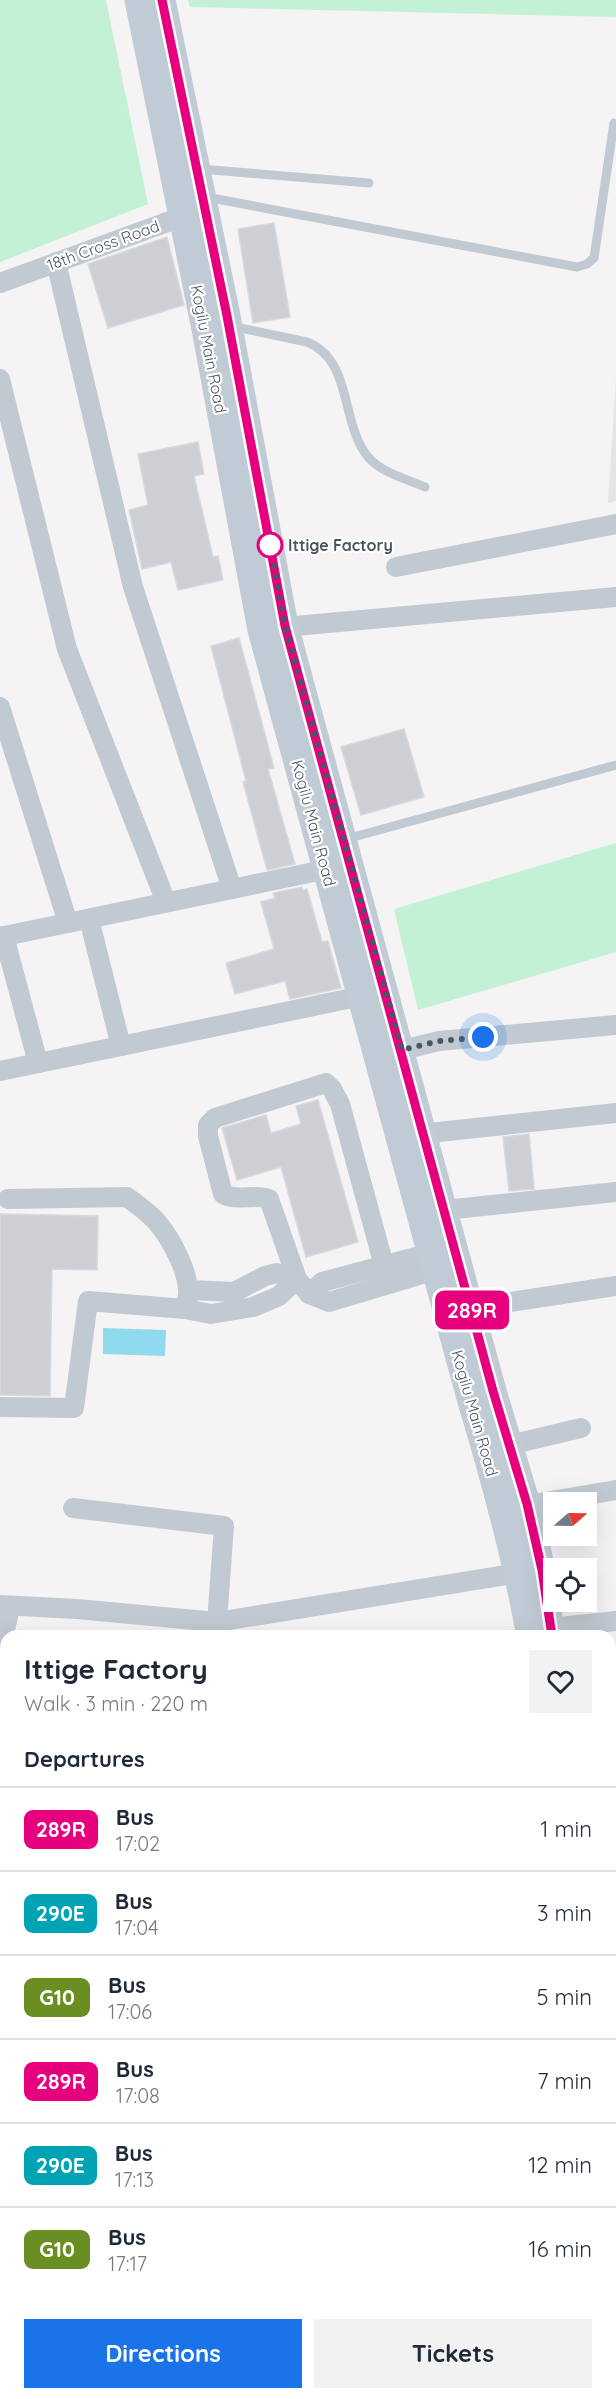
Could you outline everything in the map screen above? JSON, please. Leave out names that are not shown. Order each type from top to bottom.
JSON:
[{"type":"main road","name":"Kogilu Main Road","points":[[138,0],[229,325],[273,628],[344,839],[339,867],[362,996],[412,1135],[445,1210],[509,1445],[519,1573],[542,1630]]},
{"type":"main road","name":"Kogilu Main Road","points":[[162,0],[198,169],[197,207],[273,628],[339,867],[402,1050],[412,1135],[434,1262],[470,1398],[542,1570],[544,1630]]},
{"type":"street","name":"18th Cross Road","points":[[0,283],[197,207]]},
{"type":"street","points":[[56,262],[133,587],[232,889]]},
{"type":"street","points":[[0,379],[67,649],[166,902]]},
{"type":"street","points":[[396,567],[616,524]]},
{"type":"street","points":[[273,628],[616,597]]},
{"type":"street","points":[[0,707],[68,923]]},
{"type":"street","points":[[38,1063],[2,937],[339,867]]},
{"type":"street","points":[[89,919],[121,1046]]},
{"type":"street","points":[[0,1071],[362,996]]},
{"type":"street","points":[[402,1050],[439,1041],[616,1025]]},
{"type":"street","points":[[387,1274],[340,1104],[326,1083],[215,1118],[208,1125],[208,1136],[223,1194],[230,1199],[262,1196],[268,1199],[303,1287],[329,1302],[387,1274],[434,1262]]},
{"type":"street","points":[[412,1135],[616,1113]]},
{"type":"street","points":[[445,1210],[616,1192]]},
{"type":"street","points":[[8,1199],[127,1197],[156,1221],[177,1252],[188,1300]]},
{"type":"street","points":[[471,1308],[616,1286]]},
{"type":"street","points":[[0,1407],[74,1408],[88,1302],[188,1300],[211,1314],[253,1307],[303,1287]]},
{"type":"street","points":[[509,1445],[581,1428]]},
{"type":"street","points":[[515,1508],[616,1490]]},
{"type":"street","points":[[73,1508],[224,1526],[217,1622]]},
{"type":"street","points":[[2,1630],[5,1606],[77,1609],[217,1622],[519,1573]]},
{"type":"street","points":[[566,1630],[616,1621]]},
{"type":"street","points":[[0,1831],[0,1849]]},
{"type":"lane","points":[[197,207],[577,267],[587,264],[594,258],[614,123]]},
{"type":"lane","points":[[198,169],[369,183]]},
{"type":"lane","points":[[229,325],[318,346],[329,357],[337,371],[360,446],[369,458],[380,468],[425,487]]},
{"type":"lane","points":[[344,839],[616,765]]},
{"type":"shaded area","points":[[616,378],[616,501],[608,503]]},
{"type":"green space","points":[[0,0],[106,0],[148,204],[0,262]]},
{"type":"green space","points":[[188,0],[616,0],[616,17],[190,7]]},
{"type":"green space","points":[[616,843],[616,952],[418,1010],[394,909]]},
{"type":"water","points":[[103,1328],[166,1330],[165,1356],[103,1354]]},
{"type":"building","points":[[274,223],[290,317],[253,323],[238,229]]},
{"type":"building","points":[[167,237],[184,305],[108,328],[88,264]]},
{"type":"building","points":[[198,442],[204,474],[194,476],[213,557],[218,556],[223,580],[178,590],[171,562],[142,569],[129,510],[148,505],[138,454]]},
{"type":"building","points":[[239,638],[274,768],[268,769],[295,864],[267,870],[243,782],[246,781],[211,646]]},
{"type":"building","points":[[404,729],[424,797],[361,815],[341,747]]},
{"type":"building","points":[[302,887],[303,890],[307,889],[322,942],[328,941],[341,988],[290,999],[285,981],[235,994],[226,963],[274,949],[261,902],[275,898],[273,893]]},
{"type":"building","points":[[318,1100],[358,1242],[306,1257],[281,1167],[237,1180],[222,1128],[266,1115],[271,1133],[301,1124],[296,1106]]},
{"type":"building","points":[[529,1134],[534,1189],[509,1191],[503,1137]]},
{"type":"building","points":[[0,1214],[98,1216],[97,1270],[52,1269],[50,1396],[0,1395]]},
{"type":"bus line","name":"289R","points":[[162,0],[206,208],[285,626],[493,1391],[527,1504],[542,1570],[551,1630]]},
{"type":"place","name":"Ittige Factory","points":[[270,545]]},
{"type":"route","points":[[270,545],[285,626],[402,1050],[439,1041],[483,1037]]}]
